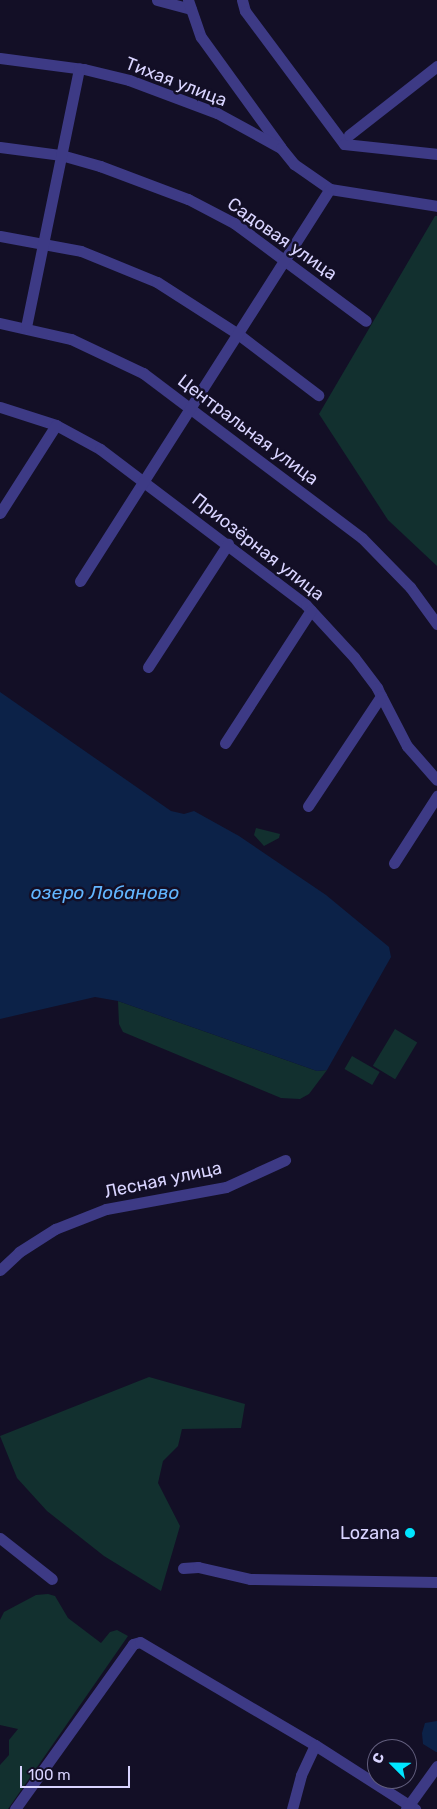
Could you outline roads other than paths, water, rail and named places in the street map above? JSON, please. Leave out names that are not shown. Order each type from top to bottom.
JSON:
[{"type":"street","points":[[157,0],[189,5],[201,37],[281,148]]},
{"type":"street","points":[[242,0],[245,11],[344,144],[437,154]]},
{"type":"street","name":"Тихая улица","points":[[0,58],[79,68],[129,80],[217,113],[281,148],[294,164],[330,189],[437,206]]},
{"type":"street","points":[[349,135],[437,66]]},
{"type":"street","points":[[26,327],[79,68]]},
{"type":"street","name":"Садовая улица","points":[[0,147],[61,155],[144,181],[188,199],[234,223],[366,322]]},
{"type":"street","points":[[80,581],[330,189]]},
{"type":"street","points":[[0,236],[43,242],[112,262],[157,282],[238,334],[318,395]]},
{"type":"street","name":"Центральная улица","points":[[0,323],[26,327],[71,339],[143,373],[362,538],[410,587],[437,624]]},
{"type":"street","name":"Приозёрная улица","points":[[0,408],[56,425],[100,449],[145,480],[311,610],[354,657],[381,696],[408,746],[437,780]]},
{"type":"street","points":[[0,513],[56,425]]},
{"type":"street","points":[[148,667],[228,544]]},
{"type":"street","points":[[225,743],[311,610]]},
{"type":"street","points":[[308,806],[381,696]]},
{"type":"street","points":[[394,863],[437,796]]},
{"type":"street","name":"Лесная улица","points":[[0,1270],[19,1252],[55,1229],[106,1209],[226,1187],[285,1160]]},
{"type":"street","points":[[0,1538],[52,1579]]},
{"type":"street","points":[[183,1568],[198,1567],[250,1579],[437,1582]]},
{"type":"street","points":[[15,1809],[132,1644],[140,1642],[315,1745],[410,1808],[437,1766]]},
{"type":"street","points":[[292,1809],[301,1775],[315,1745]]},
{"type":"water","name":"озеро Лобаново","points":[[0,692],[171,811],[184,814],[194,811],[239,836],[326,895],[389,947],[391,957],[327,1070],[317,1071],[118,1001],[95,997],[0,1019]]},
{"type":"water","points":[[437,1721],[436,1752],[423,1744],[422,1733],[425,1723]]},
{"type":"place","name":"Lozana","points":[[410,1533]]}]
